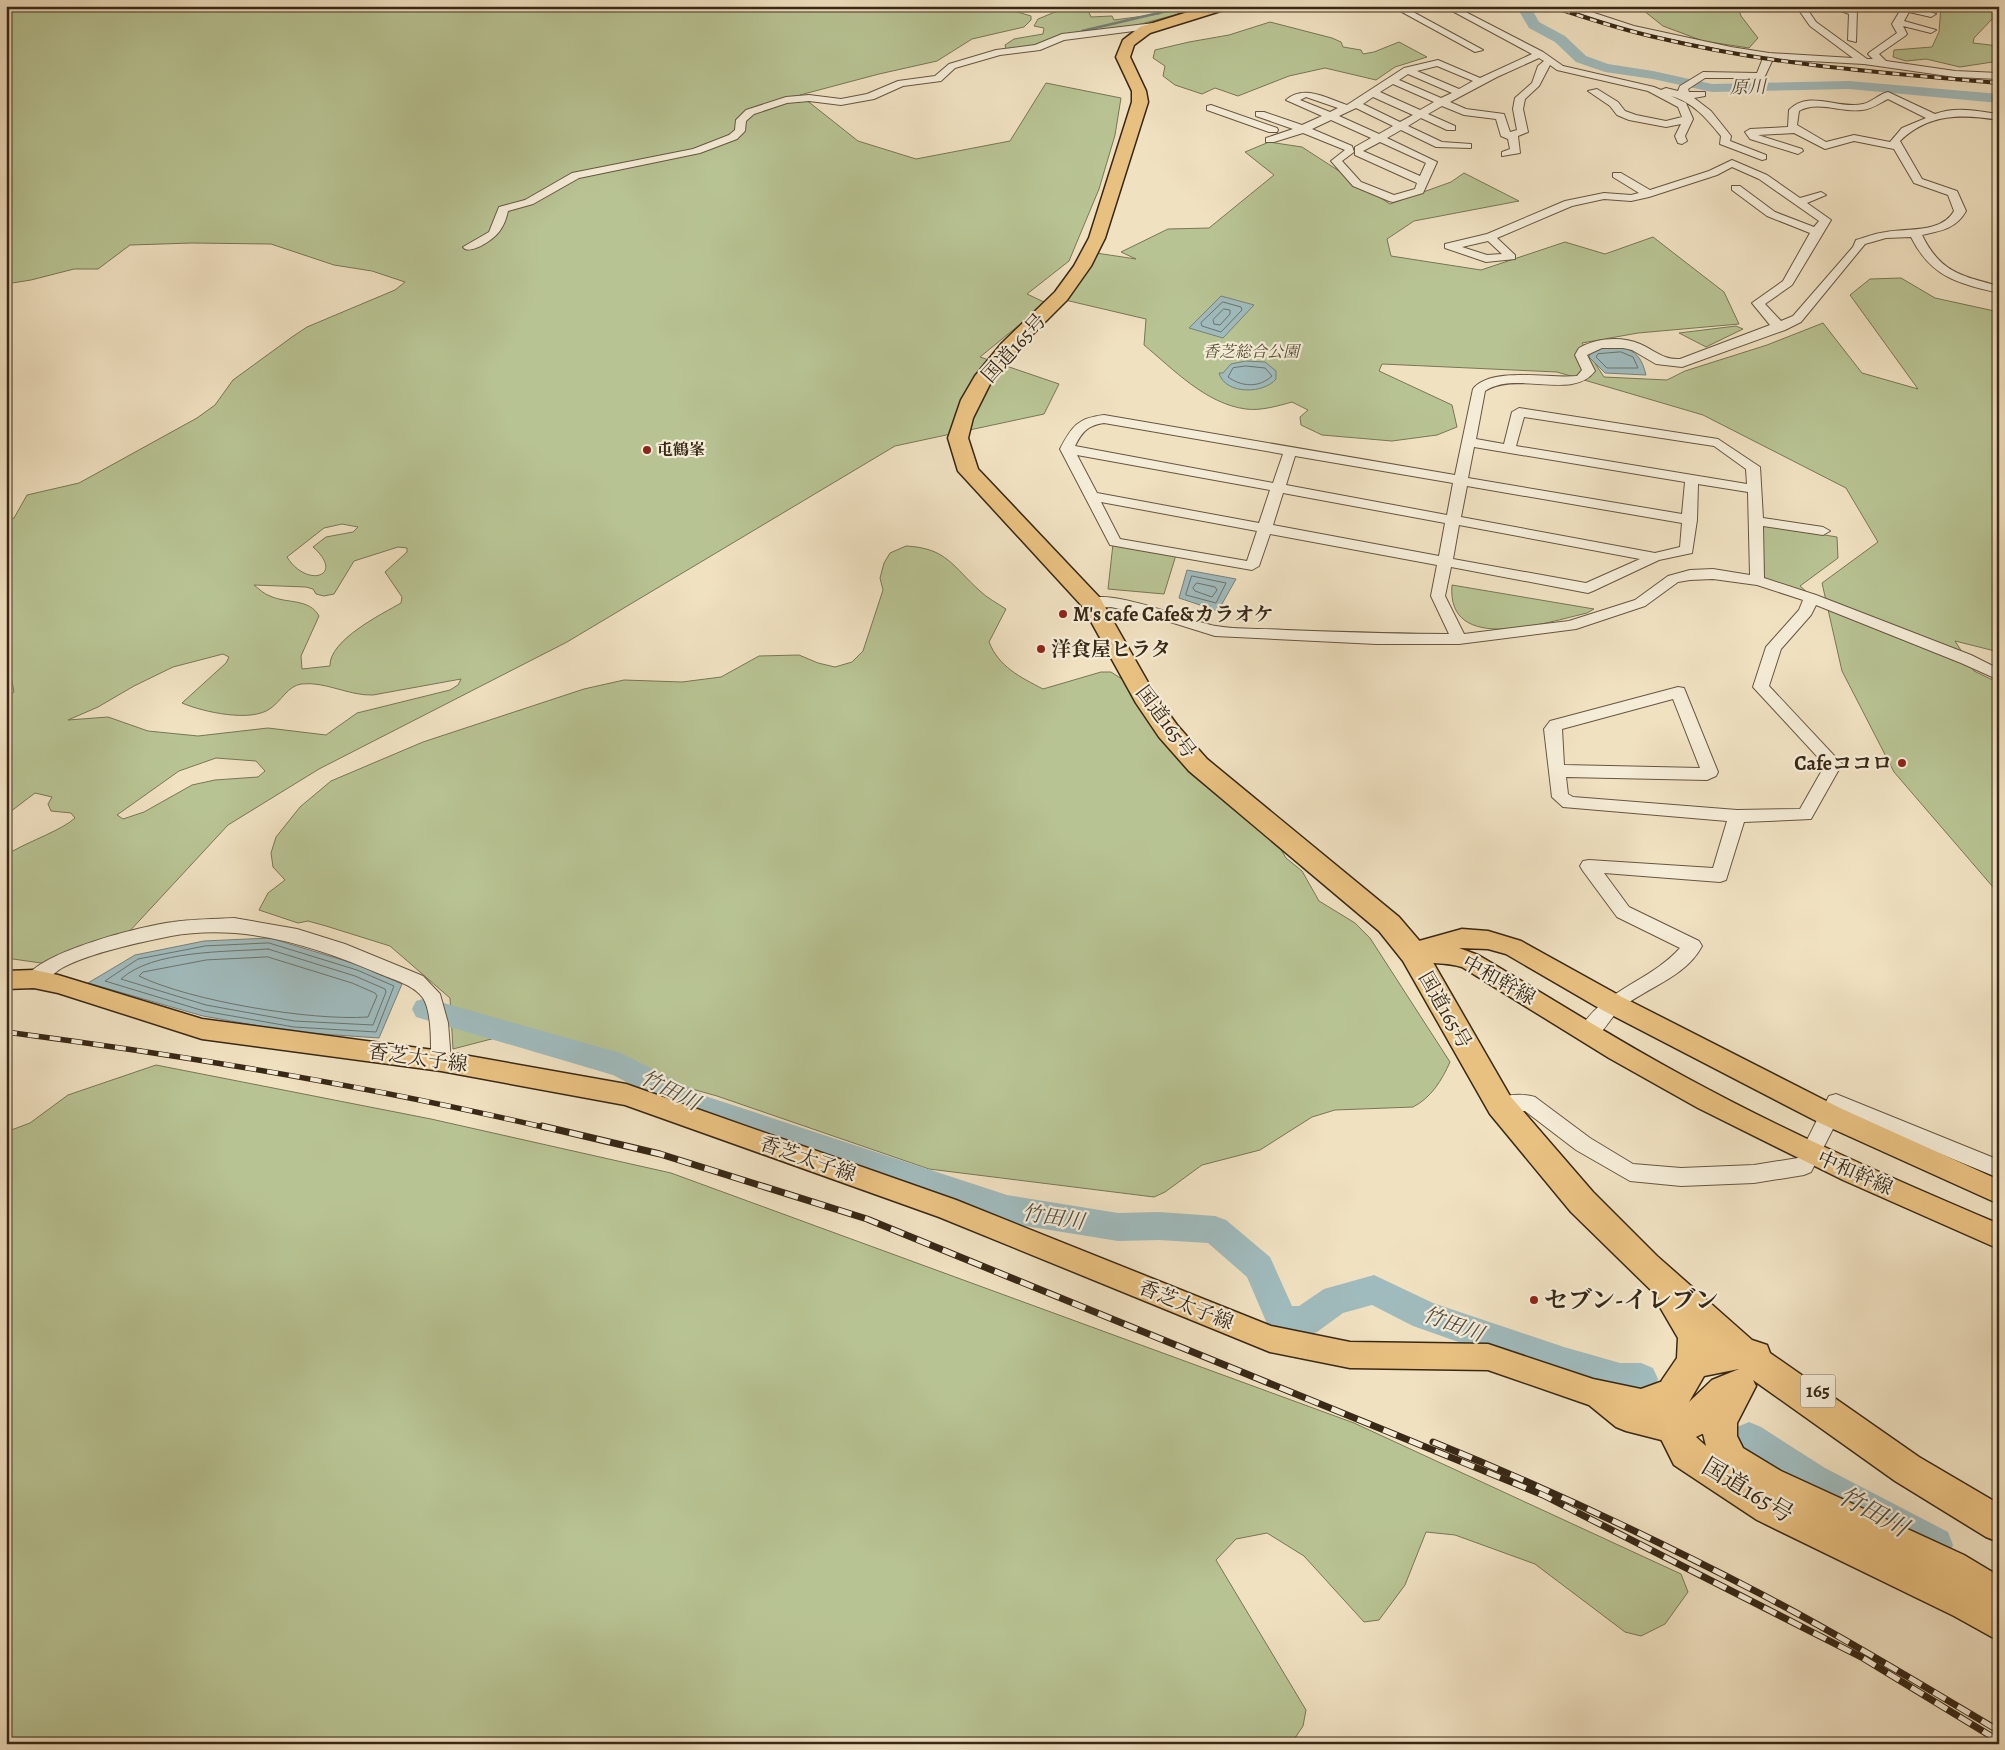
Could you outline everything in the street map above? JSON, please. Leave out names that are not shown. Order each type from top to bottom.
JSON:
[{"type":"highway","points":[[1127,46],[1145,30],[1154,26],[1222,6]]},
{"type":"highway","name":"国道165号","points":[[1127,46],[1123,57],[1139,91],[1140,102],[1097,238],[1082,266],[1061,296],[1009,347],[982,380],[963,418],[958,438],[968,471],[1092,604],[1144,697],[1168,731],[1198,765],[1382,918],[1412,953],[1500,1105],[1582,1202],[1646,1266],[1741,1369]]},
{"type":"highway","name":"国道165号","points":[[1646,1266],[1683,1315],[1694,1337],[1694,1362],[1674,1391],[1670,1409],[1673,1429],[1686,1453],[1770,1508],[1967,1603],[1999,1623]]},
{"type":"highway","name":"国道165号","points":[[1646,1266],[1699,1302],[1808,1385],[1990,1512]]},
{"type":"highway","name":"165","points":[[1741,1369],[1767,1359],[1808,1385]]},
{"type":"highway","name":"165","points":[[1694,1362],[1741,1369],[1907,1469],[1990,1512]]},
{"type":"highway","points":[[1673,1429],[1691,1422],[1715,1397],[1727,1389],[1741,1369]]},
{"type":"highway","points":[[1741,1369],[1720,1420],[1720,1438],[1731,1460],[1769,1484],[1951,1568],[1999,1597]]},
{"type":"main road","name":"中和幹線","points":[[1412,953],[1438,943],[1462,938],[1488,940],[1513,947],[1534,957],[1614,1004],[1831,1116],[1999,1193]]},
{"type":"main road","name":"中和幹線","points":[[1412,953],[1451,954],[1470,961],[1529,996],[1587,1034],[1706,1101],[1812,1154],[1999,1237]]},
{"type":"main road","name":"香芝太子線","points":[[6,980],[34,979],[58,984],[202,1029],[441,1060],[626,1095],[947,1208],[1270,1339],[1350,1355],[1488,1357],[1593,1393],[1640,1403],[1658,1399],[1674,1391]]},
{"type":"main road","name":"香芝太子線","points":[[1593,1393],[1626,1417],[1673,1429]]},
{"type":"street","points":[[1395,6],[1478,50]]},
{"type":"street","points":[[1447,6],[1540,54],[1560,68],[1575,73],[1614,79],[1684,96],[1702,106],[1726,136],[1724,142],[1762,157]]},
{"type":"street","points":[[1563,6],[1607,21],[1689,42],[1769,56],[1864,62],[1955,74],[1999,76]]},
{"type":"street","points":[[1800,6],[1814,24],[1864,62]]},
{"type":"street","points":[[1832,6],[1854,12],[1854,40]]},
{"type":"street","points":[[1601,8],[1608,17],[1607,21]]},
{"type":"street","points":[[1883,64],[1873,54],[1902,34],[1898,22],[1904,9],[1931,14]]},
{"type":"street","points":[[1898,22],[1931,30]]},
{"type":"street","points":[[469,247],[492,235],[500,227],[503,209],[529,202],[576,175],[618,168],[714,146],[733,137],[740,131],[741,120],[750,112],[786,100],[808,98],[841,102],[854,101],[870,97],[901,83],[938,79],[952,66],[999,52],[1037,48],[1062,37],[1100,34],[1154,26]]},
{"type":"street","points":[[1100,34],[1127,46]]},
{"type":"street","points":[[1467,146],[1440,145],[1402,126],[1352,106],[1306,94],[1291,100],[1332,116],[1380,138],[1432,162],[1420,190],[1393,199],[1367,190],[1357,184],[1336,161],[1380,138],[1402,126],[1422,115],[1444,103],[1462,93],[1480,80],[1540,54]]},
{"type":"street","points":[[1684,96],[1683,88],[1703,75],[1761,76],[1769,56]]},
{"type":"street","points":[[1392,80],[1464,112],[1500,116],[1506,136],[1513,136],[1523,132],[1518,109],[1520,98],[1536,84],[1543,66],[1550,61]]},
{"type":"street","points":[[1270,140],[1303,129],[1352,106],[1408,70],[1438,63],[1480,80]]},
{"type":"street","points":[[1408,70],[1462,93]]},
{"type":"street","points":[[1650,89],[1682,105],[1688,119],[1680,136],[1682,141]]},
{"type":"street","points":[[1593,91],[1614,104],[1621,114],[1633,118],[1666,124],[1688,119]]},
{"type":"street","points":[[1373,93],[1451,128]]},
{"type":"street","points":[[1684,96],[1701,94]]},
{"type":"street","points":[[1825,146],[1792,126],[1794,110],[1799,106],[1812,104],[1862,107],[1888,95],[1934,118]]},
{"type":"street","points":[[1211,108],[1286,134]]},
{"type":"street","points":[[1490,236],[1510,257],[1486,259],[1444,247],[1490,236],[1569,203],[1604,196],[1631,198],[1649,194],[1714,173],[1732,163],[1825,146],[1854,138],[1898,141],[1934,118],[1953,112],[1999,117]]},
{"type":"street","points":[[1260,114],[1303,129],[1424,182]]},
{"type":"street","points":[[1796,130],[1750,132],[1754,137],[1798,151]]},
{"type":"street","points":[[1459,639],[1438,596],[1479,389],[1489,383],[1581,379],[1588,371],[1581,355],[1583,351],[1594,346],[1630,345],[1644,351],[1655,360],[1665,363],[1682,363],[1797,319],[1858,248],[1860,242],[1886,235],[1915,233],[1949,224],[1957,218],[1960,212],[1953,193],[1918,181],[1898,141],[1883,132]]},
{"type":"street","points":[[1506,154],[1516,150],[1513,136]]},
{"type":"street","points":[[1732,163],[1763,177],[1825,220],[1816,232],[1788,283],[1758,303],[1770,319],[1780,327]]},
{"type":"street","points":[[1617,175],[1649,194]]},
{"type":"street","points":[[1736,188],[1771,214],[1816,232]]},
{"type":"street","points":[[1798,202],[1821,195]]},
{"type":"street","points":[[1915,233],[1937,269],[1947,275],[1999,290]]},
{"type":"street","points":[[1509,448],[1519,412],[1718,443],[1753,467],[1757,581]]},
{"type":"street","points":[[1067,449],[1078,427],[1092,420],[1104,419],[1690,520]]},
{"type":"street","points":[[1470,442],[1753,489]]},
{"type":"street","points":[[1067,449],[1090,496],[1116,542],[1252,566],[1276,489],[1290,452]]},
{"type":"street","points":[[1067,449],[1276,489],[1656,557]]},
{"type":"street","points":[[1090,496],[1588,588],[1656,557],[1687,550],[1692,478]]},
{"type":"street","points":[[1756,520],[1822,531]]},
{"type":"street","points":[[1092,604],[1111,602],[1154,612],[1215,631],[1376,639],[1459,639],[1571,626],[1640,603],[1673,579],[1690,575],[1713,574],[1757,581],[1787,589],[1966,659],[1999,675]]},
{"type":"street","points":[[1557,771],[1707,774],[1710,772],[1678,692],[1556,725],[1552,729],[1560,797],[1569,803],[1737,816],[1805,815],[1834,764],[1760,687],[1774,648],[1806,612],[1811,598]]},
{"type":"street","points":[[1587,1034],[1614,1004],[1676,966],[1693,946],[1623,912],[1589,866],[1720,875],[1737,816]]},
{"type":"street","points":[[34,979],[56,964],[96,948],[172,929],[234,925],[296,936],[339,949],[416,981],[431,994],[439,1024],[441,1060]]},
{"type":"street","points":[[1500,1105],[1528,1103],[1583,1144],[1630,1172],[1681,1177],[1754,1174],[1804,1166],[1812,1154],[1836,1102],[1999,1169]]},
{"type":"green space","points":[[6,6],[1005,6],[1004,8],[1031,16],[1031,20],[1024,27],[972,39],[937,61],[800,95],[858,141],[916,159],[1010,141],[1046,83],[1121,98],[1115,135],[1099,189],[1069,261],[1027,294],[1046,303],[980,357],[1059,384],[1044,414],[895,446],[567,642],[319,769],[228,825],[127,934],[41,963],[6,958],[6,849],[13,851],[62,827],[75,818],[71,813],[51,811],[48,804],[52,797],[35,793],[6,815],[6,698],[14,692],[11,676],[6,674],[6,521],[14,518],[27,495],[79,483],[197,418],[215,405],[233,380],[307,327],[395,290],[405,282],[372,271],[334,265],[271,244],[192,243],[130,245],[98,269],[74,269],[6,284]],"holes":[[[342,524],[358,527],[353,532],[326,537],[313,547],[326,565],[325,571],[320,575],[313,576],[295,567],[287,557],[324,528]],[[398,547],[407,548],[407,552],[385,572],[402,597],[401,603],[370,621],[347,638],[332,656],[330,666],[302,669],[301,656],[319,616],[310,606],[270,596],[254,585],[306,587],[313,589],[316,594],[324,596],[334,594],[354,561]],[[223,654],[229,657],[226,663],[182,703],[202,710],[240,715],[252,715],[271,708],[292,688],[301,684],[319,685],[364,695],[373,695],[461,679],[458,685],[450,690],[357,713],[326,735],[268,728],[198,736],[148,731],[108,717],[68,720],[98,707],[134,686],[173,667]],[[216,758],[256,761],[265,771],[258,777],[215,780],[192,785],[144,812],[123,819],[117,815],[179,771]]]},
{"type":"green space","points":[[1063,6],[1086,6],[1091,17],[1112,16],[1114,20],[1159,14],[1170,8],[1181,6],[1201,6],[1197,9],[1137,25],[1065,35],[1028,47],[1006,49],[1005,45],[1014,39],[1043,34],[1044,28],[1034,26],[1038,19],[1065,8]]},
{"type":"green space","points":[[1738,6],[1741,16],[1758,38],[1749,48],[1703,41],[1663,26],[1639,7]]},
{"type":"green space","points":[[1941,6],[1999,6],[1999,16],[1994,17],[1974,38],[1973,43],[1999,46],[1999,61],[1960,67],[1926,59],[1906,61],[1893,57],[1894,50],[1932,47],[1939,32]]},
{"type":"green space","points":[[1270,22],[1332,38],[1341,42],[1343,47],[1361,50],[1363,54],[1374,52],[1399,42],[1427,57],[1395,67],[1376,80],[1325,68],[1289,76],[1238,96],[1215,88],[1202,94],[1175,85],[1163,76],[1165,66],[1153,58],[1155,50],[1229,35]]},
{"type":"green space","name":"香芝総合公園","points":[[1269,142],[1302,147],[1390,204],[1451,182],[1464,173],[1519,201],[1414,221],[1387,239],[1391,256],[1481,270],[1565,242],[1605,254],[1653,237],[1724,292],[1739,324],[1638,333],[1582,343],[1604,377],[1667,380],[1685,371],[1767,345],[1823,323],[1862,373],[1918,389],[1850,295],[1870,279],[1901,278],[1935,298],[1999,312],[1999,652],[1955,641],[1974,671],[1999,683],[1999,894],[1894,772],[1842,671],[1822,583],[1878,542],[1846,488],[1703,415],[1557,372],[1382,364],[1379,371],[1452,405],[1457,427],[1437,435],[1392,441],[1322,435],[1301,425],[1300,417],[1308,410],[1292,402],[1263,409],[1246,409],[1231,406],[1204,393],[1144,345],[1146,319],[1065,300],[1096,253],[1136,259],[1121,252],[1168,229],[1209,228],[1274,175],[1245,152]]},
{"type":"green space","points":[[1736,326],[1743,329],[1706,347],[1679,333]]},
{"type":"green space","points":[[1756,524],[1837,537],[1838,558],[1800,586],[1808,593],[1761,579]]},
{"type":"green space","points":[[1113,544],[1176,555],[1164,594],[1108,589]]},
{"type":"green space","points":[[906,546],[931,550],[948,560],[983,594],[1006,609],[989,642],[993,651],[1004,665],[1018,675],[1043,689],[1101,672],[1111,672],[1125,681],[1277,843],[1286,858],[1302,871],[1319,901],[1355,923],[1370,938],[1450,1062],[1440,1082],[1431,1094],[1413,1107],[1335,1110],[1312,1117],[1260,1150],[1202,1165],[1165,1192],[1154,1197],[929,1169],[717,1096],[503,1036],[453,1049],[450,998],[390,946],[308,921],[298,923],[259,910],[268,893],[285,880],[273,867],[271,853],[276,837],[300,807],[331,781],[423,742],[584,689],[624,680],[682,682],[721,677],[759,656],[799,655],[818,663],[835,667],[852,662],[863,651],[883,590],[880,578],[884,563],[890,553]]},
{"type":"green space","points":[[1452,585],[1594,609],[1587,613],[1526,627],[1503,629],[1482,627],[1465,621],[1454,607]]},
{"type":"green space","points":[[156,1065],[431,1119],[671,1173],[1354,1423],[1681,1574],[1688,1592],[1665,1624],[1641,1636],[1625,1632],[1535,1564],[1455,1535],[1426,1532],[1405,1585],[1379,1620],[1364,1622],[1304,1556],[1267,1533],[1236,1539],[1216,1560],[1306,1710],[1303,1726],[1291,1744],[8,1744],[6,1132],[30,1123],[68,1095]]},
{"type":"water","points":[[1221,296],[1254,305],[1223,338],[1189,328]]},
{"type":"water","points":[[1621,347],[1638,356],[1643,364],[1646,375],[1605,373],[1589,357],[1590,352],[1596,349]]},
{"type":"water","points":[[1246,361],[1265,362],[1276,371],[1276,379],[1263,387],[1245,390],[1237,389],[1223,380],[1219,373],[1223,373],[1231,364]]},
{"type":"water","points":[[1187,570],[1236,579],[1218,611],[1179,598]]},
{"type":"water","points":[[270,938],[359,965],[402,984],[379,1038],[293,1032],[203,1016],[88,983],[135,955],[204,941]]},
{"type":"waterway","points":[[1082,31],[1188,6]]},
{"type":"waterway","name":"原川","points":[[1523,6],[1534,25],[1560,39],[1581,59],[1605,68],[1653,75],[1712,88],[1849,85],[1999,99]]},
{"type":"waterway","name":"竹田川","points":[[426,1009],[621,1065],[698,1106],[1007,1209],[1118,1227],[1159,1226],[1215,1230],[1259,1267],[1283,1322],[1305,1321],[1335,1300],[1374,1290],[1425,1315],[1564,1363],[1620,1379],[1641,1379]]},
{"type":"waterway","name":"竹田川","points":[[1749,1439],[1813,1480],[1935,1545]]},
{"type":"railway","points":[[1550,6],[1645,35],[1743,55],[1829,67],[1999,83]]},
{"type":"railway","points":[[6,1032],[142,1051],[346,1085],[547,1128]]},
{"type":"railway","points":[[542,1126],[660,1154],[867,1219],[1543,1495],[1863,1658],[1999,1741]]},
{"type":"railway","points":[[1433,1442],[1557,1495],[1639,1533],[1759,1593],[1880,1660],[1999,1731]]},
{"type":"place","name":"屯鶴峯","points":[[647,450]]},
{"type":"place","name":"M's cafe Cafe&カラオケ","points":[[1063,614]]},
{"type":"place","name":"洋食屋ヒラタ","points":[[1041,649]]},
{"type":"place","name":"Cafeココロ","points":[[1902,763]]},
{"type":"place","name":"セブン-イレブン","points":[[1534,1300]]}]
